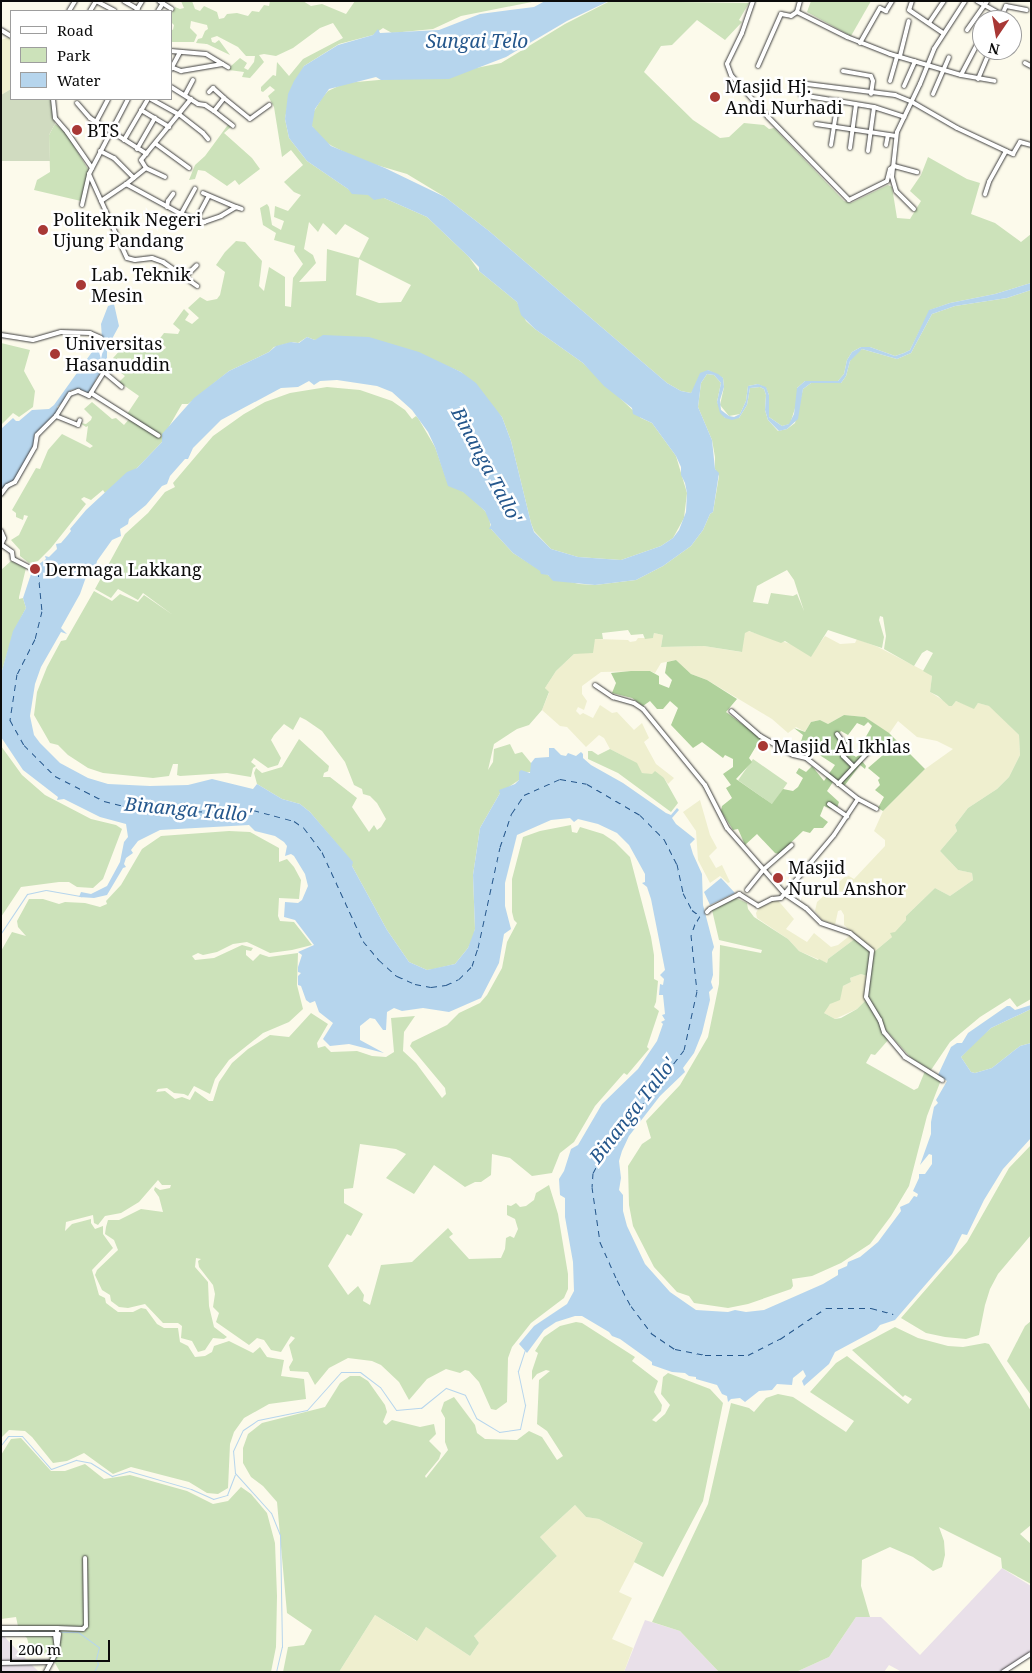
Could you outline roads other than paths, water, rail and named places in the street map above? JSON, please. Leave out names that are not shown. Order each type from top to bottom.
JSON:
[{"type":"street","points":[[96,1],[110,10]]},
{"type":"street","points":[[124,1],[137,10],[142,1]]},
{"type":"street","points":[[753,1],[742,33],[727,64],[739,84],[768,118],[848,200],[887,182],[890,169],[894,166]]},
{"type":"street","points":[[758,66],[782,14],[791,16],[797,12],[800,1]]},
{"type":"street","points":[[860,42],[880,8],[886,11],[892,1]]},
{"type":"street","points":[[912,1],[908,10],[929,22],[943,33]]},
{"type":"street","points":[[929,22],[944,1]]},
{"type":"street","points":[[914,209],[896,191],[892,177],[896,136],[927,64],[943,33],[966,1]]},
{"type":"street","points":[[977,1],[991,10]]},
{"type":"street","points":[[967,30],[987,1]]},
{"type":"street","points":[[162,2],[172,8]]},
{"type":"street","points":[[1005,10],[1007,6],[1027,10]]},
{"type":"street","points":[[797,12],[890,54],[961,75],[994,82]]},
{"type":"street","points":[[890,81],[909,21]]},
{"type":"street","points":[[172,52],[210,55],[228,67]]},
{"type":"street","points":[[179,54],[172,68],[181,71],[222,64]]},
{"type":"street","points":[[961,75],[972,54]]},
{"type":"street","points":[[210,55],[212,67]]},
{"type":"street","points":[[933,94],[949,57]]},
{"type":"street","points":[[978,79],[986,60]]},
{"type":"street","points":[[904,86],[915,61]]},
{"type":"street","points":[[1025,63],[1031,66]]},
{"type":"street","points":[[843,71],[871,76],[871,94]]},
{"type":"street","points":[[185,95],[193,80]]},
{"type":"street","points":[[216,83],[211,90],[250,119],[269,105]]},
{"type":"street","points":[[800,83],[871,94],[888,93],[912,102],[957,128],[1013,154],[1020,142],[1031,145]]},
{"type":"street","points":[[172,88],[214,111],[233,126]]},
{"type":"street","points":[[801,96],[874,107],[904,117]]},
{"type":"street","points":[[214,111],[224,98]]},
{"type":"street","points":[[165,177],[146,168],[141,161],[191,99]]},
{"type":"street","points":[[53,100],[54,118],[67,132],[92,168]]},
{"type":"street","points":[[96,122],[107,100]]},
{"type":"street","points":[[82,205],[89,174],[110,130],[127,100]]},
{"type":"street","points":[[124,140],[148,100]]},
{"type":"street","points":[[151,100],[180,115],[203,132],[208,140]]},
{"type":"street","points":[[832,145],[838,101]]},
{"type":"street","points":[[77,103],[86,115],[147,154]]},
{"type":"street","points":[[850,148],[856,104]]},
{"type":"street","points":[[868,151],[874,107]]},
{"type":"street","points":[[141,110],[169,127]]},
{"type":"street","points":[[137,149],[155,118]]},
{"type":"street","points":[[816,124],[896,136]]},
{"type":"street","points":[[886,145],[888,135]]},
{"type":"street","points":[[156,144],[189,168]]},
{"type":"street","points":[[100,151],[114,158],[134,178]]},
{"type":"street","points":[[986,194],[997,166],[1006,152]]},
{"type":"street","points":[[894,166],[917,172]]},
{"type":"street","points":[[101,201],[146,168]]},
{"type":"street","points":[[89,174],[127,258],[135,260],[152,258],[164,262],[196,286]]},
{"type":"street","points":[[126,184],[166,207],[196,220],[209,220],[236,207]]},
{"type":"street","points":[[181,214],[194,189]]},
{"type":"street","points":[[202,193],[242,209]]},
{"type":"street","points":[[166,207],[173,194]]},
{"type":"street","points":[[196,220],[209,196]]},
{"type":"street","points":[[184,278],[196,265]]},
{"type":"street","points":[[1,335],[33,340],[61,332],[90,333],[101,338]]},
{"type":"street","points":[[1,494],[7,486],[15,482],[35,447],[37,435],[56,416],[72,393],[78,391],[88,396],[104,372],[122,387]]},
{"type":"street","points":[[91,393],[159,436]]},
{"type":"street","points":[[56,416],[78,425],[80,420]]},
{"type":"street","points":[[1,531],[4,536],[2,545],[12,552],[13,559],[29,567]]},
{"type":"street","points":[[595,685],[613,696],[634,703],[643,709],[705,786],[727,828],[785,894],[806,908],[821,923],[850,933],[872,951],[866,998],[880,1020],[884,1032],[905,1057],[942,1080]]},
{"type":"street","points":[[731,711],[760,736],[793,755],[806,758],[858,799],[877,809]]},
{"type":"street","points":[[837,734],[847,748],[842,756],[853,766]]},
{"type":"street","points":[[838,784],[873,747]]},
{"type":"street","points":[[707,912],[739,894],[758,906],[772,899],[779,899],[847,816],[858,799]]},
{"type":"street","points":[[828,804],[847,816]]},
{"type":"street","points":[[747,890],[764,870],[792,846]]},
{"type":"street","points":[[1,1634],[57,1632],[85,1628],[85,1558]]},
{"type":"street","points":[[1,1628],[57,1632]]},
{"type":"street","points":[[46,1672],[57,1651],[57,1632]]},
{"type":"street","points":[[1003,1672],[1031,1654]]},
{"type":"street","points":[[1,1663],[51,1662]]},
{"type":"water","points":[[545,1],[609,1],[567,21],[506,57],[449,79],[381,80],[376,77],[329,89],[315,109],[312,126],[331,146],[385,168],[445,197],[489,231],[667,383],[681,391],[691,393],[700,373],[708,370],[718,374],[723,378],[724,387],[720,400],[721,410],[734,417],[740,414],[746,401],[748,386],[758,384],[766,387],[769,395],[769,417],[782,426],[789,424],[794,414],[797,388],[805,381],[838,381],[844,374],[847,360],[852,352],[861,347],[870,347],[895,356],[904,353],[910,350],[929,310],[1031,283],[1031,290],[1007,298],[955,306],[932,314],[911,353],[897,359],[862,349],[850,361],[846,376],[841,383],[811,383],[803,389],[798,419],[787,429],[779,431],[768,420],[765,410],[766,395],[764,389],[760,387],[750,388],[747,405],[739,418],[732,420],[725,418],[720,413],[717,402],[721,383],[714,375],[707,374],[701,383],[698,407],[712,440],[715,469],[719,473],[713,512],[691,546],[663,566],[636,580],[595,585],[553,581],[548,575],[541,574],[540,571],[513,553],[489,529],[491,525],[485,511],[463,492],[448,486],[428,432],[412,410],[392,392],[377,386],[337,380],[320,381],[314,385],[309,381],[298,387],[281,388],[221,420],[193,448],[188,459],[185,459],[170,476],[167,484],[162,486],[146,505],[129,519],[128,524],[120,529],[121,536],[112,540],[97,561],[95,570],[91,571],[86,577],[80,594],[61,628],[67,634],[61,632],[41,667],[35,684],[30,716],[34,735],[40,743],[60,763],[88,778],[108,784],[150,786],[188,785],[212,779],[253,789],[257,784],[282,799],[300,804],[310,812],[353,862],[352,866],[387,930],[409,962],[427,970],[455,964],[468,948],[475,929],[473,875],[480,828],[500,793],[499,790],[515,784],[519,780],[519,772],[521,770],[530,773],[531,763],[535,758],[549,757],[549,748],[554,748],[561,755],[566,756],[568,753],[576,756],[581,752],[583,758],[591,765],[623,783],[666,813],[671,815],[677,808],[679,810],[672,818],[676,824],[695,839],[690,844],[702,874],[703,905],[714,947],[712,952],[713,975],[711,982],[713,988],[709,992],[710,1000],[702,1033],[694,1053],[683,1068],[685,1072],[660,1096],[629,1136],[622,1151],[619,1161],[621,1178],[619,1190],[623,1195],[623,1211],[627,1226],[645,1264],[670,1292],[696,1310],[728,1312],[735,1310],[746,1312],[764,1310],[823,1284],[838,1275],[838,1270],[847,1266],[848,1262],[860,1257],[878,1242],[901,1211],[900,1207],[909,1203],[914,1196],[917,1197],[918,1194],[913,1191],[919,1174],[925,1174],[932,1164],[932,1155],[929,1154],[920,1165],[931,1134],[934,1107],[938,1103],[936,1100],[947,1081],[938,1075],[951,1047],[957,1043],[962,1043],[968,1033],[1007,1006],[1015,1010],[1031,1005],[1031,1009],[991,1028],[961,1057],[971,1072],[975,1073],[992,1068],[1020,1046],[1031,1043],[1031,1138],[1003,1169],[984,1200],[967,1235],[962,1234],[952,1254],[895,1320],[880,1325],[876,1330],[835,1352],[829,1364],[804,1386],[802,1381],[806,1376],[803,1370],[793,1378],[792,1385],[777,1384],[772,1390],[759,1391],[745,1402],[740,1398],[731,1399],[728,1402],[727,1396],[722,1394],[717,1385],[696,1379],[696,1377],[685,1373],[672,1372],[652,1365],[652,1362],[620,1339],[612,1336],[609,1332],[582,1316],[575,1316],[556,1322],[544,1330],[527,1353],[519,1344],[534,1326],[567,1304],[574,1291],[573,1262],[565,1217],[565,1198],[560,1195],[559,1179],[564,1171],[571,1149],[578,1145],[602,1104],[638,1069],[657,1041],[663,1024],[661,1022],[665,1020],[662,1015],[665,1014],[663,995],[659,995],[660,984],[663,985],[664,979],[660,975],[665,970],[651,899],[647,887],[642,883],[645,882],[645,874],[629,845],[617,833],[598,824],[578,819],[574,822],[570,818],[551,820],[517,835],[505,883],[505,906],[511,929],[504,934],[499,963],[481,998],[449,1012],[423,1008],[402,1011],[394,1008],[387,1012],[386,1030],[383,1030],[375,1019],[370,1018],[360,1026],[360,1040],[384,1053],[349,1044],[330,1046],[323,1039],[333,1023],[319,1012],[315,1001],[310,1003],[306,1000],[301,986],[298,985],[298,976],[301,973],[298,972],[298,967],[302,955],[298,952],[314,945],[295,920],[284,917],[285,902],[298,903],[302,900],[308,886],[305,874],[294,856],[291,854],[285,856],[287,846],[284,842],[275,836],[255,831],[249,825],[160,830],[138,841],[131,850],[133,853],[126,858],[124,864],[126,867],[123,868],[107,895],[94,898],[79,897],[81,892],[91,894],[107,886],[120,862],[124,842],[128,837],[126,824],[100,817],[64,799],[57,800],[58,797],[23,770],[1,737],[1,674],[13,631],[26,608],[23,598],[31,574],[37,573],[41,568],[39,564],[46,559],[45,556],[49,557],[57,549],[56,544],[61,543],[86,510],[127,472],[137,468],[162,442],[162,434],[194,398],[229,371],[269,352],[276,346],[291,342],[299,343],[307,337],[315,340],[323,335],[369,337],[419,352],[461,372],[476,383],[502,417],[511,441],[534,532],[551,549],[578,557],[621,560],[661,546],[673,538],[679,530],[686,512],[687,493],[681,475],[681,467],[676,456],[652,423],[633,414],[632,408],[604,386],[583,363],[535,329],[521,315],[517,302],[479,271],[479,267],[427,217],[384,198],[374,200],[368,195],[352,194],[348,189],[307,161],[289,138],[285,119],[288,94],[294,81],[304,66],[338,45],[373,35],[378,29],[380,33],[439,30],[480,14],[534,7]]},
{"type":"water","points":[[114,304],[119,326],[107,348],[107,365],[96,379],[89,394],[79,389],[71,390],[66,395],[64,401],[57,407],[59,410],[34,435],[35,442],[13,483],[6,484],[1,490],[1,429],[13,418],[19,421],[32,410],[49,409],[54,405],[102,338],[101,324],[108,306]]},
{"type":"water","points":[[721,878],[735,893],[710,905],[704,892]]},
{"type":"waterway","points":[[1,933],[27,894],[46,890],[81,896]]},
{"type":"waterway","points":[[276,1672],[282,1647],[280,1535],[271,1513],[235,1473],[233,1451],[243,1430],[258,1420],[307,1410],[341,1372],[360,1372],[380,1387],[396,1410],[421,1408],[446,1388],[465,1395],[476,1418],[499,1432],[520,1429],[525,1405],[518,1371],[525,1350]]},
{"type":"waterway","points":[[1,1445],[8,1436],[22,1436],[51,1469],[76,1460],[91,1463],[112,1476],[129,1471],[191,1489],[213,1499],[227,1495],[235,1474]]},
{"type":"waterway","points":[[1,1631],[78,1632],[99,1647],[96,1659],[98,1664],[94,1672]]},
{"type":"place","name":"Masjid Hj. Andi Nurhadi","points":[[715,97]]},
{"type":"place","name":"BTS","points":[[77,130]]},
{"type":"place","name":"Politeknik Negeri Ujung Pandang","points":[[43,230]]},
{"type":"place","name":"Lab. Teknik Mesin","points":[[81,285]]},
{"type":"place","name":"Universitas Hasanuddin","points":[[55,354]]},
{"type":"place","name":"Dermaga Lakkang","points":[[35,569]]},
{"type":"place","name":"Masjid Al Ikhlas","points":[[763,746]]},
{"type":"place","name":"Masjid Nurul Anshor","points":[[778,878]]},
{"type":"water label","name":"Sungai Telo","points":[[477,42]]},
{"type":"water label","name":"Binanga Tallo'","points":[[486,465]]},
{"type":"water label","name":"Binanga Tallo'","points":[[188,810]]},
{"type":"water label","name":"Binanga Tallo'","points":[[633,1111]]}]
